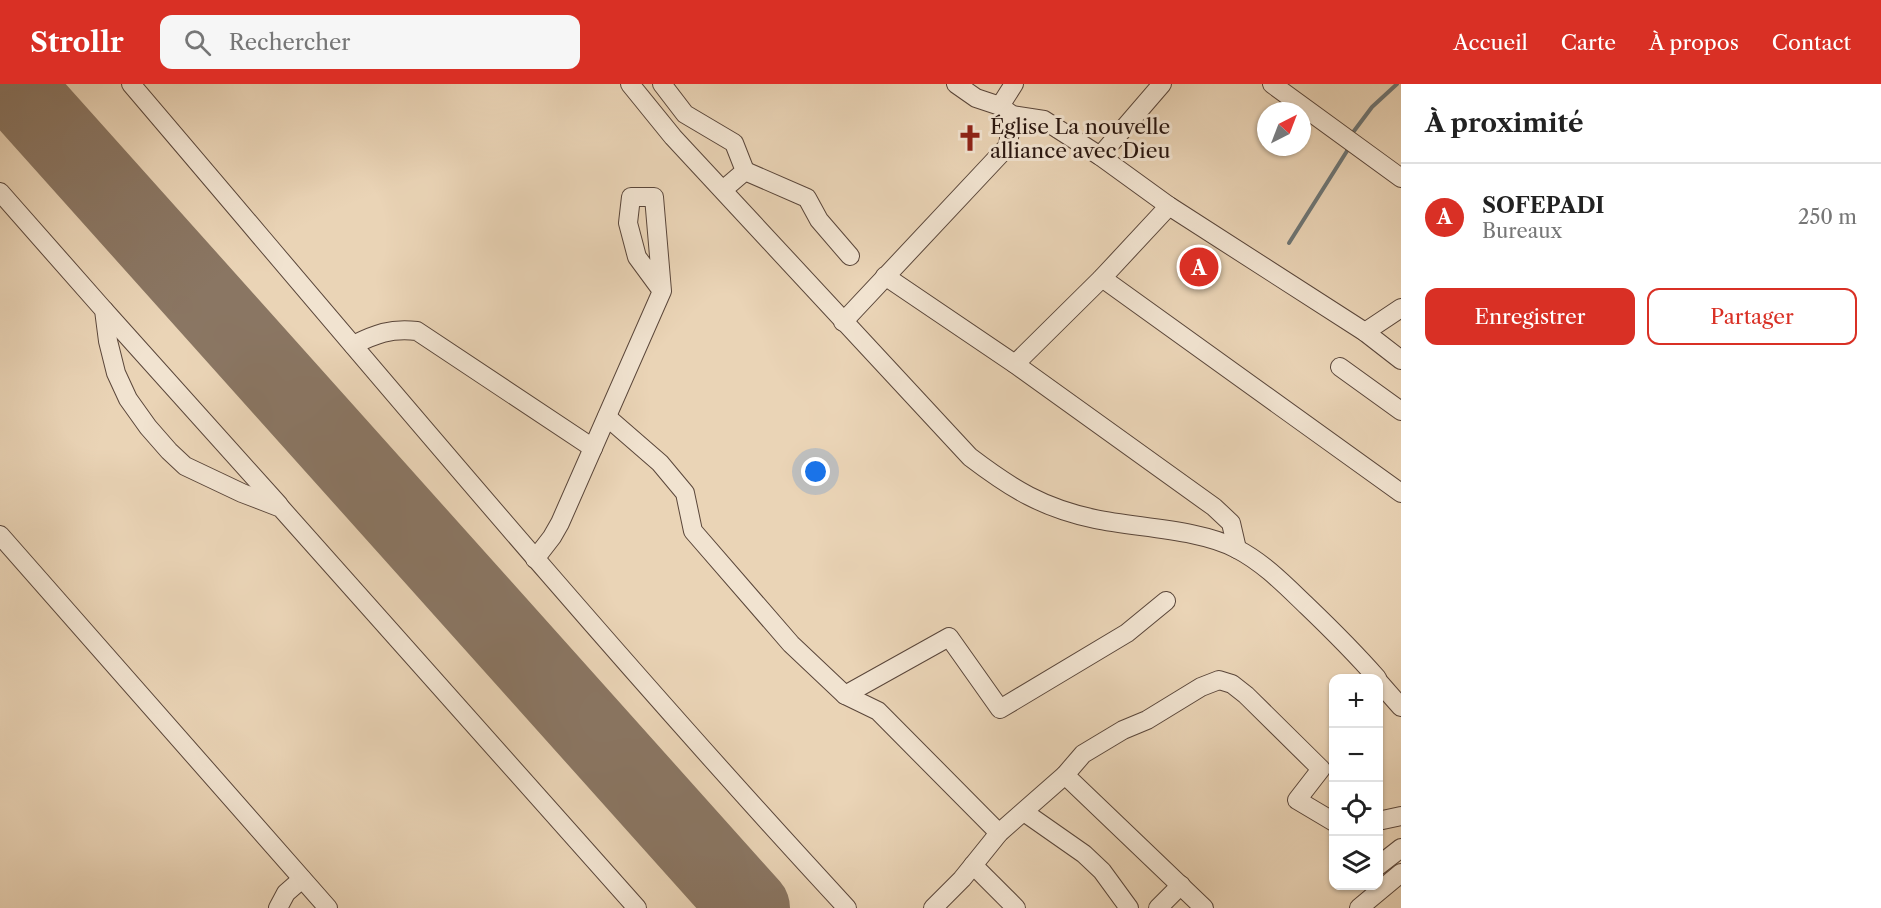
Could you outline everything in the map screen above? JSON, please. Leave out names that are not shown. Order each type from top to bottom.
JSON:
[{"type":"street","points":[[131,84],[535,559],[732,783],[847,908]]},
{"type":"street","points":[[630,84],[673,137],[724,189],[843,322],[970,458],[1002,482],[1036,501],[1094,519],[1207,537],[1237,549],[1277,577],[1353,650],[1373,674]]},
{"type":"street","points":[[662,84],[686,114],[734,143],[745,171],[807,198],[819,220],[850,256]]},
{"type":"street","points":[[956,84],[972,89],[1006,111],[1044,120],[1100,156],[1169,206],[1365,332],[1401,360]]},
{"type":"street","points":[[843,322],[1008,146],[1006,111],[1014,84]]},
{"type":"street","points":[[1100,156],[1162,84]]},
{"type":"street","points":[[1272,84],[1401,177]]},
{"type":"street","points":[[724,189],[745,171]]},
{"type":"street","points":[[0,192],[637,908]]},
{"type":"street","points":[[1016,364],[1102,278],[1169,206]]},
{"type":"street","points":[[885,276],[1016,364],[1214,507],[1231,523],[1237,549]]},
{"type":"street","points":[[1102,278],[1401,493]]},
{"type":"street","points":[[535,559],[560,523],[662,291]]},
{"type":"street","points":[[1365,332],[1401,308]]},
{"type":"street","points":[[104,310],[108,341],[116,373],[128,399],[147,427],[185,466],[242,493],[281,508]]},
{"type":"street","points":[[353,345],[377,334],[398,329],[417,331],[593,448]]},
{"type":"street","points":[[1340,367],[1401,411]]},
{"type":"street","points":[[607,417],[660,463],[685,493],[693,531],[791,644],[845,694],[878,711],[999,833]]},
{"type":"street","points":[[0,535],[328,908]]},
{"type":"street","points":[[845,694],[949,637],[1000,709],[1127,633],[1166,601]]},
{"type":"street","points":[[933,908],[973,866],[999,833],[1065,775],[1083,754],[1123,730],[1147,720],[1201,687],[1219,680],[1232,684],[1246,695],[1321,769],[1297,800],[1329,819]]},
{"type":"street","points":[[1383,685],[1400,701]]},
{"type":"street","points":[[1065,775],[1204,908]]},
{"type":"street","points":[[1024,812],[1084,854],[1102,871],[1129,908]]},
{"type":"street","points":[[1383,819],[1401,816]]},
{"type":"street","points":[[1383,862],[1401,848]]},
{"type":"street","points":[[973,866],[1016,908]]},
{"type":"street","points":[[1364,898],[1401,873]]},
{"type":"street","points":[[278,908],[286,893],[302,879]]},
{"type":"street","points":[[1158,908],[1181,885]]},
{"type":"waterway","points":[[1354,131],[1372,107],[1397,84]]},
{"type":"waterway","points":[[1289,243],[1347,151],[1347,147]]},
{"type":"runway","points":[[12,84],[750,908]]},
{"type":"place","name":"Église La nouvelle alliance avec Dieu","points":[[970,138]]},
{"type":"place","name":"SOFEPADI","points":[[1199,267]]}]
